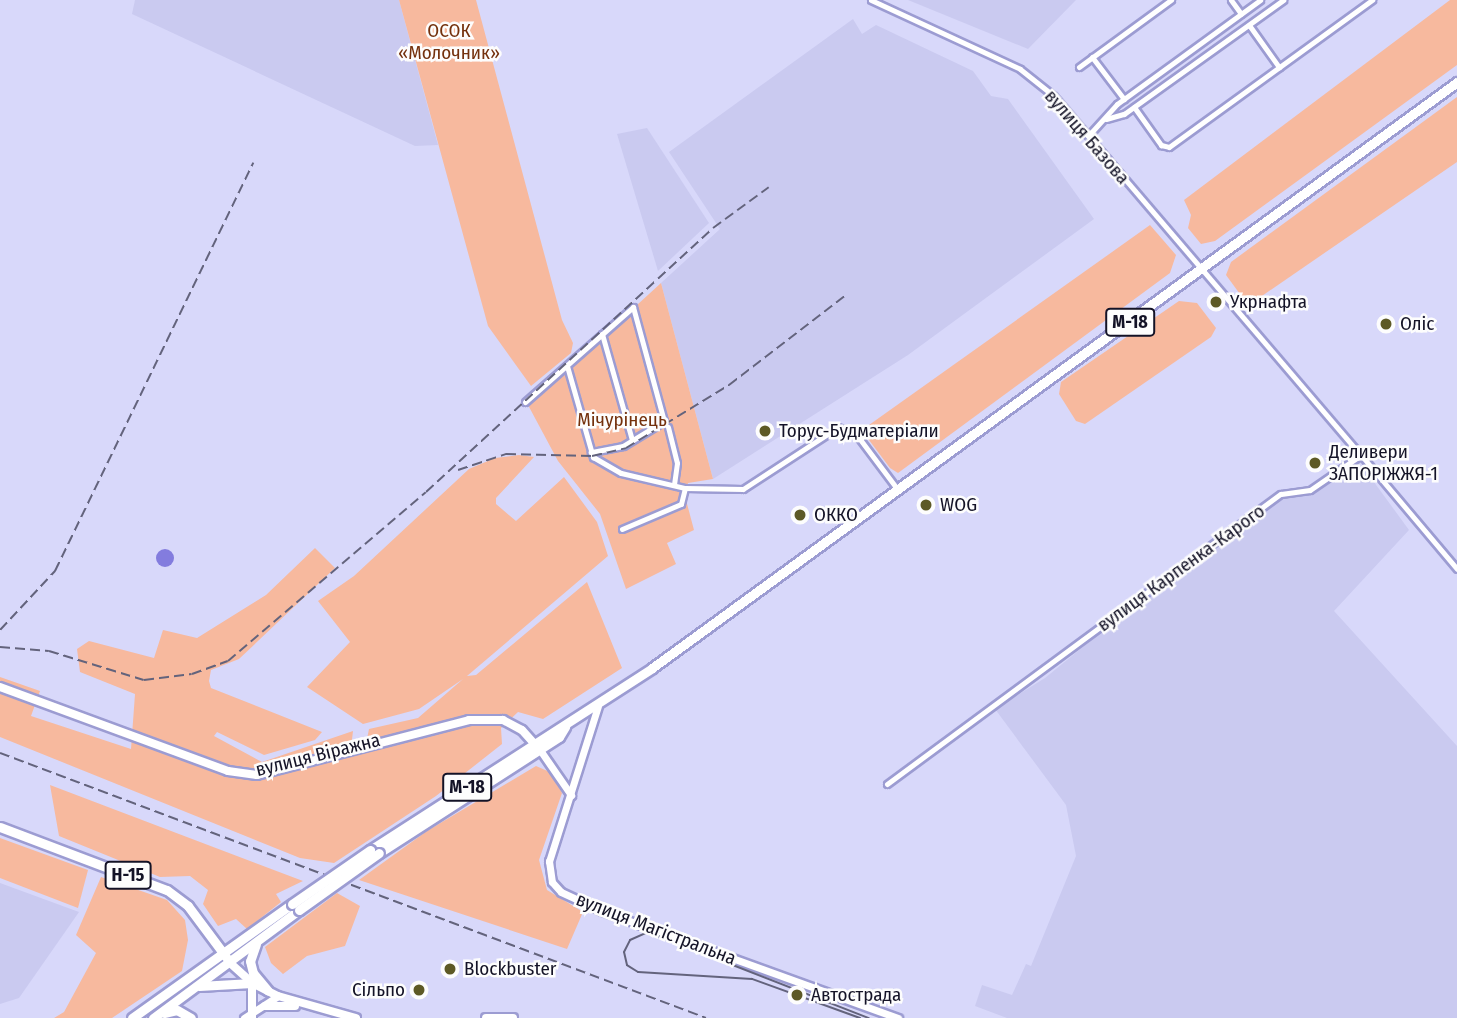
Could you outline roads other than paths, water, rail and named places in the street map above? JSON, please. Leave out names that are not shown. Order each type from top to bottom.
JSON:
[{"type":"main road","name":"М-18","points":[[132,1018],[226,958],[374,852],[598,706],[1457,82]]},
{"type":"main road","name":"вулиця Віражна","points":[[0,688],[228,771],[257,775],[469,720],[503,720],[537,746]]},
{"type":"main road","name":"Н-15","points":[[0,827],[167,890],[188,906],[226,958]]},
{"type":"main road","name":"М-18","points":[[155,1017],[194,989],[226,958],[258,941],[296,907]]},
{"type":"main road","points":[[258,941],[250,961],[253,973],[268,991]]},
{"type":"main road","points":[[226,958],[252,983],[278,996],[305,1007],[356,1018]]},
{"type":"main road","points":[[191,1018],[187,1002],[194,989],[252,983]]},
{"type":"main road","points":[[249,1017],[252,983]]},
{"type":"main road","points":[[265,1006],[305,1007]]},
{"type":"main road","points":[[155,1017],[177,1010],[191,1018]]},
{"type":"main road","points":[[486,1018],[513,1018]]},
{"type":"street","name":"вулиця Базова","points":[[872,0],[1020,69],[1054,96],[1200,270]]},
{"type":"street","points":[[1079,67],[1171,0]]},
{"type":"street","points":[[1231,0],[1241,14]]},
{"type":"street","points":[[1087,135],[1124,99],[1260,0]]},
{"type":"street","points":[[1106,119],[1134,107],[1283,0]]},
{"type":"street","points":[[1134,107],[1166,148],[1372,0]]},
{"type":"street","points":[[1249,25],[1279,67]]},
{"type":"street","points":[[1092,57],[1124,99]]},
{"type":"street","points":[[1200,270],[1335,423],[1457,569]]},
{"type":"street","points":[[525,402],[633,307],[663,421],[623,446],[591,452]]},
{"type":"street","points":[[602,334],[632,439]]},
{"type":"street","points":[[567,366],[591,452],[600,464],[621,473],[685,488],[751,486],[838,427],[856,434],[898,490]]},
{"type":"street","points":[[668,427],[677,463],[674,485]]},
{"type":"street","name":"вулиця Карпенка-Карого","points":[[887,784],[1281,494],[1310,490],[1362,455]]},
{"type":"street","points":[[622,528],[681,504],[685,488]]},
{"type":"street","name":"вулиця Магістральна","points":[[598,706],[549,861],[552,882],[561,892],[602,911],[898,1018]]},
{"type":"street","name":"вулиця Віражна","points":[[537,746],[571,795]]},
{"type":"street","points":[[249,1017],[278,996]]},
{"type":"tram line","points":[[860,1018],[752,979],[638,972],[627,965],[624,952],[630,940],[648,932],[869,1018]]},
{"type":"railway","points":[[0,630],[55,571],[253,163]]},
{"type":"railway","points":[[0,647],[49,651],[144,680],[192,674],[228,661],[426,492],[713,228],[769,187]]},
{"type":"railway","points":[[458,470],[506,454],[592,456],[626,448],[729,385],[846,295]]},
{"type":"railway","points":[[0,753],[706,1018]]},
{"type":"place","name":"Укрнафта","points":[[1216,302]]},
{"type":"place","name":"Оліс","points":[[1386,324]]},
{"type":"place","name":"Торус-Будматеріали","points":[[765,431]]},
{"type":"place","name":"Деливери ЗАПОРІЖЖЯ-1","points":[[1315,463]]},
{"type":"place","name":"WOG","points":[[926,505]]},
{"type":"place","name":"ОККО","points":[[800,515]]},
{"type":"place","name":"Blockbuster","points":[[450,969]]},
{"type":"place","name":"Сільпо","points":[[419,990]]},
{"type":"place","name":"Автострада","points":[[797,995]]},
{"type":"park label","name":"ОСОК «Молочник»","points":[[449,42]]},
{"type":"park label","name":"Мічурінець","points":[[622,420]]}]
